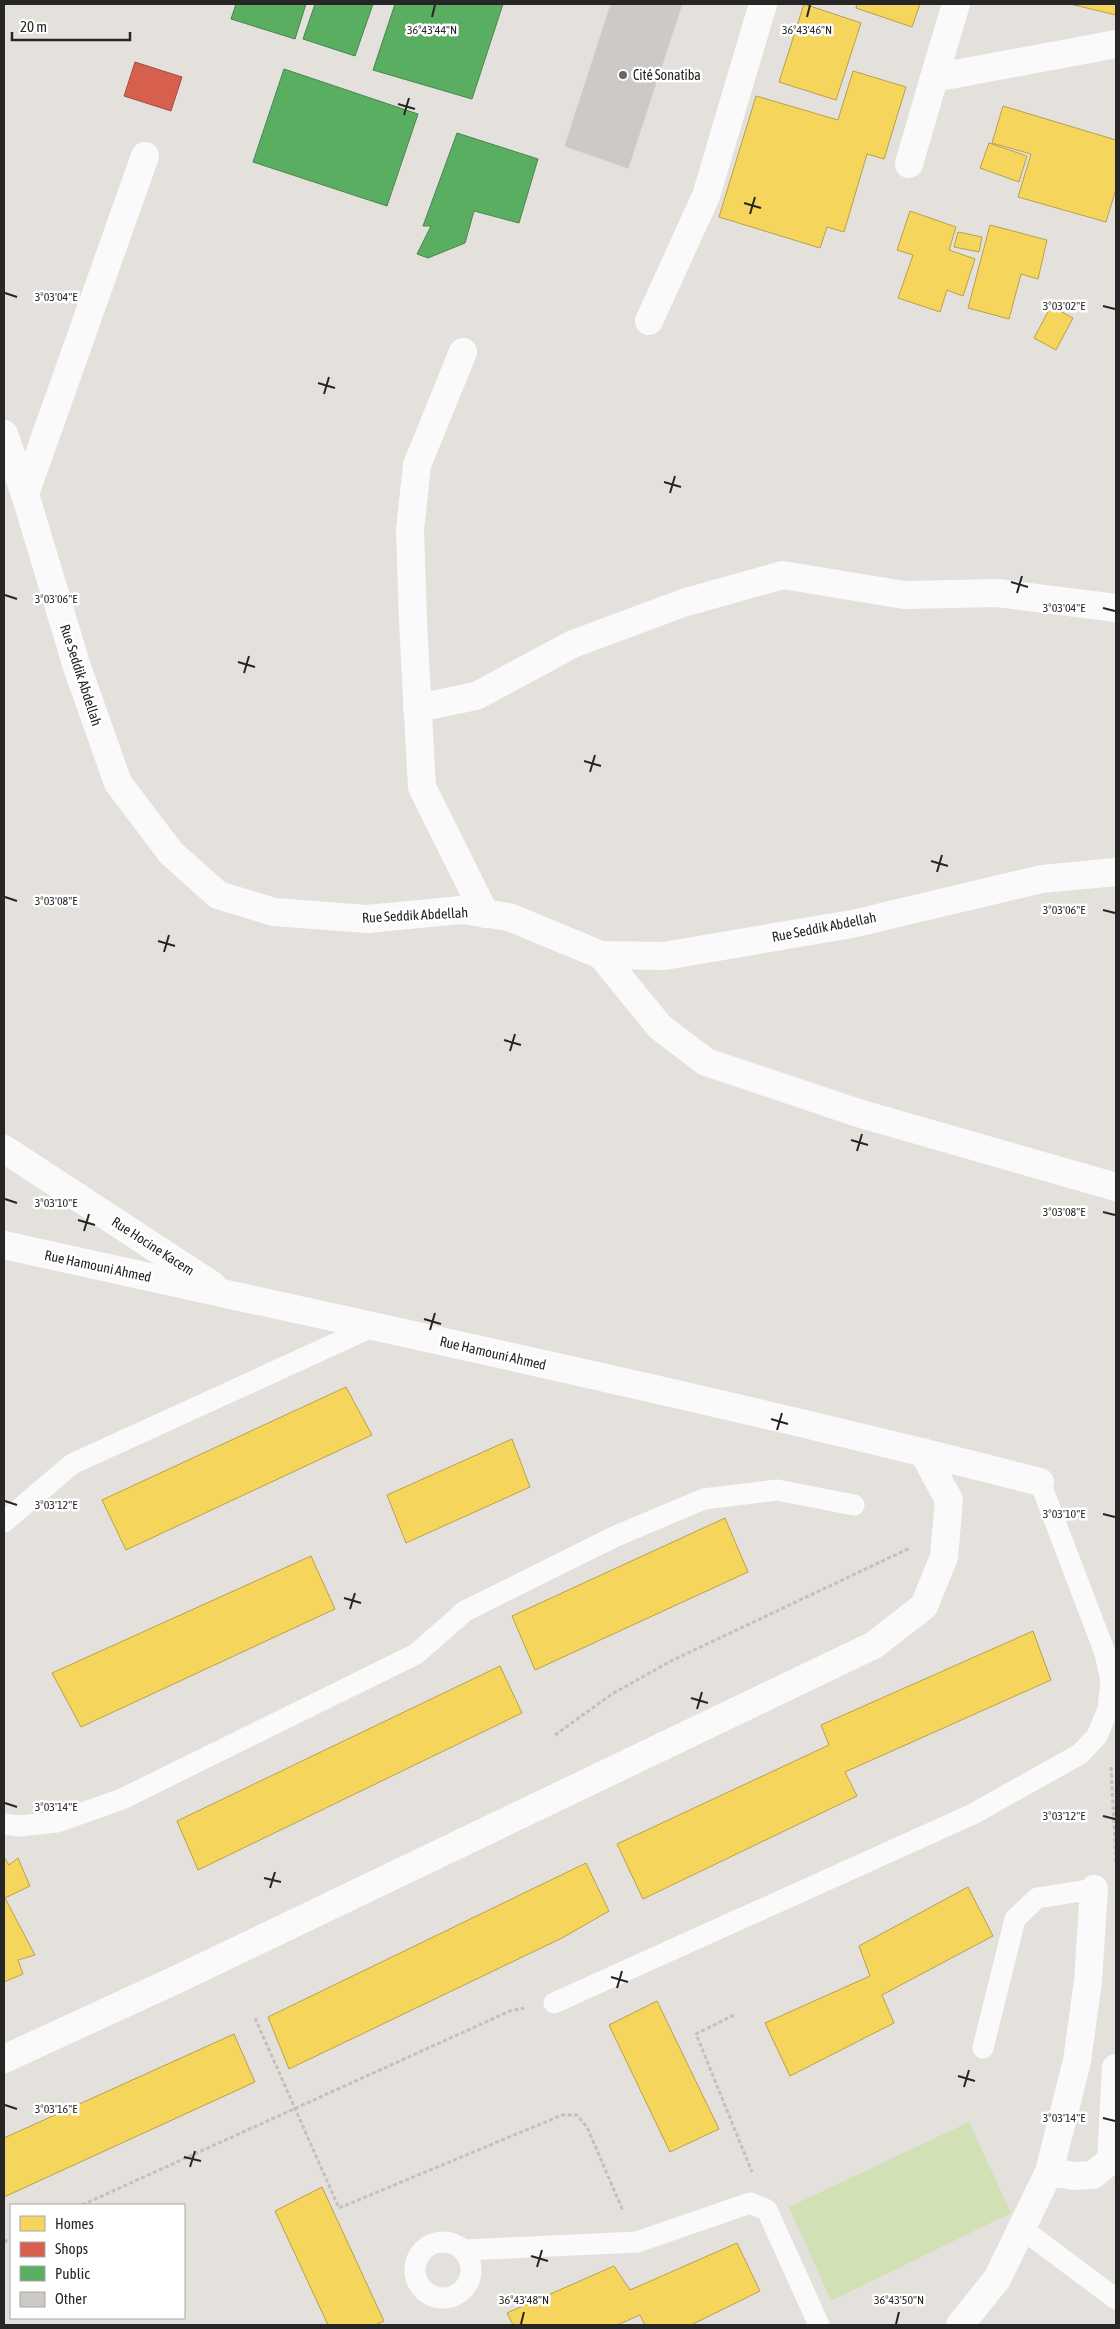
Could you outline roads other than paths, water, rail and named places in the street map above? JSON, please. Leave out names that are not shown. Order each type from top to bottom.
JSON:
[{"type":"street","points":[[649,321],[706,196],[763,4]]},
{"type":"street","points":[[909,164],[956,4]]},
{"type":"street","points":[[934,78],[1116,44]]},
{"type":"street","points":[[25,494],[145,156]]},
{"type":"street","points":[[463,352],[418,465],[410,530],[417,708],[422,787],[486,914]]},
{"type":"street","name":"Rue Seddik Abdellah","points":[[4,434],[25,494],[78,667],[118,783],[171,853],[218,894],[274,912],[367,919],[461,910],[518,920],[601,955],[664,956],[852,924],[1042,879],[1116,872]]},
{"type":"street","points":[[417,708],[476,696],[573,644],[683,603],[783,575],[904,594],[998,593],[1116,608]]},
{"type":"street","points":[[601,955],[660,1027],[706,1062],[858,1114],[1116,1187]]},
{"type":"street","name":"Rue Hocine Kacem","points":[[4,1148],[227,1294]]},
{"type":"street","name":"Rue Hamouni Ahmed","points":[[4,1245],[374,1326],[923,1452],[1040,1482]]},
{"type":"street","points":[[4,2060],[182,1977],[874,1645],[924,1606],[944,1557],[949,1500],[923,1452]]},
{"type":"street","points":[[960,2325],[998,2279],[1049,2172],[1077,2061],[1088,1980],[1094,1889]]},
{"type":"street","points":[[1049,2172],[1074,2176],[1093,2175],[1111,2160],[1116,2068]]},
{"type":"lane","points":[[4,1522],[72,1464],[374,1326]]},
{"type":"lane","points":[[554,2002],[973,1814],[1080,1754],[1097,1736],[1108,1709],[1112,1681],[1105,1653],[1040,1482]]},
{"type":"lane","points":[[4,1824],[19,1826],[57,1822],[122,1799],[416,1654],[465,1611],[616,1536],[704,1499],[777,1490],[854,1505]]},
{"type":"lane","points":[[983,2048],[1015,1919],[1037,1898],[1094,1889]]},
{"type":"lane","points":[[464,2250],[637,2242],[750,2203],[768,2210],[819,2325]]},
{"type":"lane","points":[[1022,2229],[1116,2298]]},
{"type":"place","name":"Cité Sonatiba","points":[[623,75]]}]
